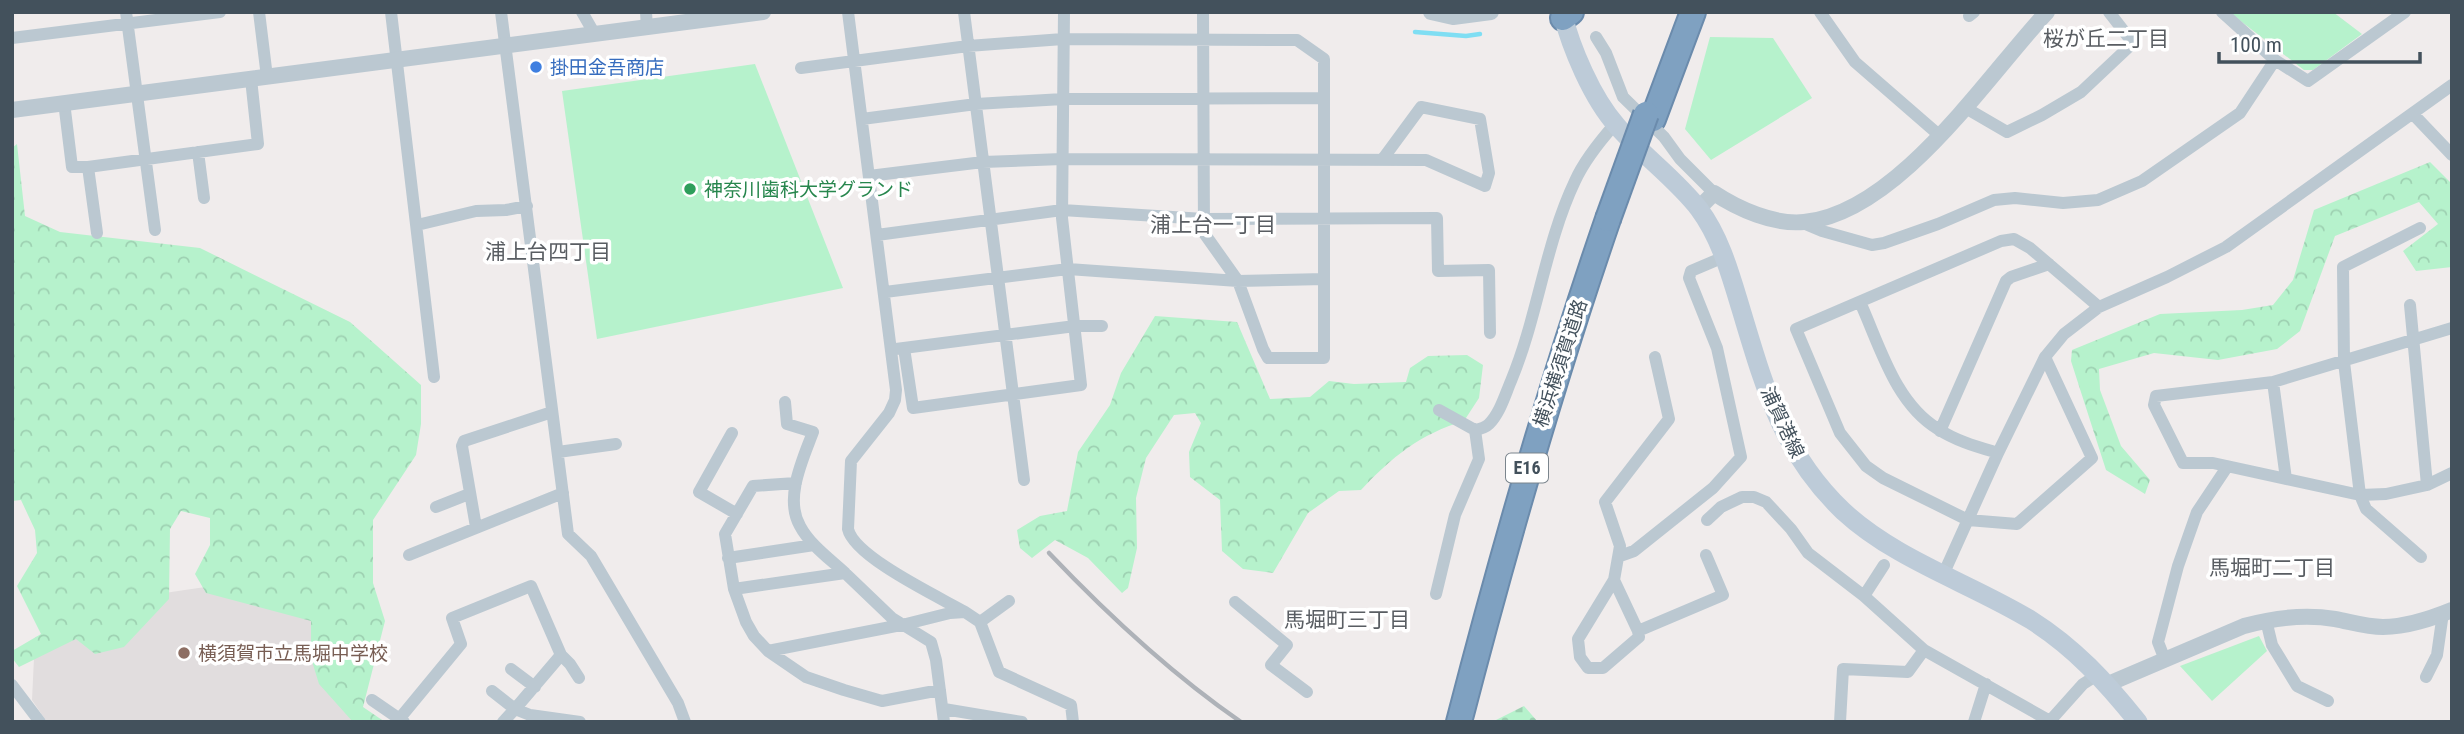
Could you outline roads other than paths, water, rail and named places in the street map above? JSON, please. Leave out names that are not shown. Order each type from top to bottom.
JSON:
[{"type":"highway","name":"横浜横須賀道路","points":[[1459,722],[1519,496],[1570,330],[1650,116],[1684,12]]},
{"type":"highway","name":"横浜横須賀道路","points":[[1650,116],[1693,12]]},
{"type":"highway","name":"横浜横須賀道路","points":[[1468,722],[1539,459],[1612,220]]},
{"type":"main road","name":"浦賀港線","points":[[1566,14],[1571,45],[1615,124],[1698,209],[1724,257],[1773,410],[1788,442],[1805,468],[1823,490],[1871,533],[2030,620],[2068,646],[2103,679],[2138,722]]},
{"type":"street","points":[[12,38],[126,18],[220,12]]},
{"type":"street","points":[[64,102],[72,167],[258,144],[259,12]]},
{"type":"street","points":[[391,12],[434,377]]},
{"type":"street","points":[[501,12],[568,534],[591,556],[678,703],[685,722]]},
{"type":"street","points":[[582,12],[594,33]]},
{"type":"street","points":[[12,110],[506,46],[594,33],[646,20],[764,12]]},
{"type":"street","points":[[848,12],[885,292],[913,408],[1082,385],[1062,210],[1063,12]]},
{"type":"street","points":[[964,12],[1024,480]]},
{"type":"street","points":[[801,68],[968,47],[1063,39],[1203,39],[1297,40],[1324,60],[1324,358],[1268,358],[1238,281],[1204,233],[1203,159],[1203,99],[1203,39],[1203,12]]},
{"type":"street","points":[[1431,12],[1453,17],[1491,12]]},
{"type":"street","points":[[1819,12],[1855,62],[1940,135]]},
{"type":"street","points":[[1803,223],[1853,206],[1898,175],[1940,135],[2047,12]]},
{"type":"street","points":[[1964,107],[2007,132],[2081,92],[2133,43],[2109,12]]},
{"type":"street","points":[[2222,12],[2275,60],[2308,81],[2405,12]]},
{"type":"street","points":[[126,18],[155,230]]},
{"type":"street","points":[[1596,37],[1606,53],[1623,97],[1664,137],[1680,159],[1713,193],[1756,215],[1803,223],[1822,231],[1872,244],[1884,243],[1938,224],[1994,200],[2015,198],[2063,203],[2098,200],[2142,181],[2240,113],[2275,60]]},
{"type":"street","points":[[1944,575],[1998,453],[2045,357],[2064,334],[2099,307],[2226,247],[2452,85]]},
{"type":"street","points":[[862,119],[976,104],[1063,99],[1324,98]]},
{"type":"street","points":[[869,176],[983,162],[1062,159],[1203,159],[1324,160],[1382,160],[1426,160],[1485,186],[1489,173],[1480,119],[1421,107],[1382,160]]},
{"type":"street","points":[[2413,114],[2452,155]]},
{"type":"street","points":[[1475,430],[1489,424],[1500,406],[1516,369],[1538,302],[1557,228],[1575,181],[1594,149],[1615,124]]},
{"type":"street","points":[[198,152],[204,198]]},
{"type":"street","points":[[88,167],[97,233]]},
{"type":"street","points":[[1698,209],[1713,193]]},
{"type":"street","points":[[417,225],[476,211],[527,206]]},
{"type":"street","points":[[877,235],[1062,210],[1204,219],[1437,218],[1438,271],[1489,270],[1490,333]]},
{"type":"street","points":[[2420,228],[2343,267],[2344,362],[2360,495],[2366,509],[2421,557]]},
{"type":"street","points":[[2045,357],[2092,458],[2017,524],[1968,520],[1866,467],[1840,433],[1796,329],[2001,241],[2014,239],[2030,248],[2099,307]]},
{"type":"street","points":[[1620,555],[1634,551],[1713,488],[1741,457],[1717,348],[1689,278],[1696,267],[1724,257]]},
{"type":"street","points":[[1940,431],[2006,281],[2049,264]]},
{"type":"street","points":[[885,292],[1068,269],[1238,281],[1324,279]]},
{"type":"street","points":[[1860,303],[1900,391],[1929,424],[1961,441],[1998,453]]},
{"type":"street","points":[[2410,305],[2427,485]]},
{"type":"street","points":[[898,349],[1075,326],[1102,326]]},
{"type":"street","points":[[2452,328],[2273,382],[2156,396],[2154,405],[2183,463],[2213,463],[2360,495],[2386,494],[2427,485],[2452,473]]},
{"type":"street","points":[[898,349],[895,400],[889,413],[849,466],[850,538],[896,574],[979,622],[999,672],[1071,705],[1073,722]]},
{"type":"street","points":[[1614,580],[1639,637],[1603,667],[1588,668],[1580,657],[1578,639],[1614,580],[1620,555],[1620,546],[1605,502],[1669,419],[1655,357]]},
{"type":"street","points":[[2273,382],[2286,479]]},
{"type":"street","points":[[785,402],[787,424],[813,432],[796,483],[796,513],[800,526],[814,545],[892,618],[906,624],[931,642],[944,715],[1022,722]]},
{"type":"street","points":[[1439,410],[1475,430]]},
{"type":"street","points":[[476,527],[462,446],[464,441],[552,412]]},
{"type":"street","points":[[1436,594],[1455,515],[1479,459],[1475,430]]},
{"type":"street","points":[[732,433],[699,492],[737,514]]},
{"type":"street","points":[[558,452],[616,444]]},
{"type":"street","points":[[2165,660],[2158,642],[2178,566],[2197,512],[2227,467]]},
{"type":"street","points":[[796,483],[753,486],[725,534],[734,589],[746,622],[768,651],[806,677],[882,701],[940,690]]},
{"type":"street","points":[[1713,488],[1730,502]]},
{"type":"street","points":[[436,507],[469,494]]},
{"type":"street","points":[[409,555],[562,494]]},
{"type":"street","points":[[1707,520],[1721,507],[1742,497],[1754,497],[1766,502],[1791,529],[1808,553],[1864,596],[1924,650],[2050,721],[2083,684],[2165,660],[2244,626],[2294,617],[2333,618],[2386,627],[2422,621],[2447,612]]},
{"type":"street","points":[[1444,524],[1455,515]]},
{"type":"street","points":[[728,558],[814,545]]},
{"type":"street","points":[[1638,631],[1723,594],[1706,555]]},
{"type":"street","points":[[1864,596],[1884,565]]},
{"type":"street","points":[[734,589],[845,573]]},
{"type":"street","points":[[372,700],[402,720],[461,644],[452,618],[531,586],[561,655],[579,678]]},
{"type":"street","points":[[979,622],[1009,601]]},
{"type":"street","points":[[1234,602],[1287,645],[1271,665],[1307,692]]},
{"type":"street","points":[[768,651],[965,612]]},
{"type":"street","points":[[2426,677],[2437,655],[2447,612]]},
{"type":"street","points":[[2266,620],[2272,645],[2297,686],[2328,701]]},
{"type":"street","points":[[1840,722],[1843,669],[1908,673],[1924,650]]},
{"type":"street","points":[[503,722],[561,655]]},
{"type":"street","points":[[511,669],[535,687]]},
{"type":"street","points":[[1974,722],[1986,684]]},
{"type":"street","points":[[12,685],[40,722]]},
{"type":"street","points":[[492,691],[515,709],[530,715],[580,722]]},
{"type":"waterway","points":[[1415,32],[1466,36],[1480,34]]},
{"type":"railway","points":[[1049,553],[1140,642],[1189,684],[1241,722]]},
{"type":"place","name":"掛田金吾商店","points":[[536,67]]},
{"type":"place","name":"神奈川歯科大学グランド","points":[[690,189]]},
{"type":"place","name":"横須賀市立馬堀中学校","points":[[184,653]]},
{"type":"district","name":"桜が丘二丁目","points":[[2106,39]]},
{"type":"district","name":"浦上台一丁目","points":[[1213,225]]},
{"type":"district","name":"浦上台四丁目","points":[[548,252]]},
{"type":"district","name":"馬堀町二丁目","points":[[2272,568]]},
{"type":"district","name":"馬堀町三丁目","points":[[1347,620]]}]
